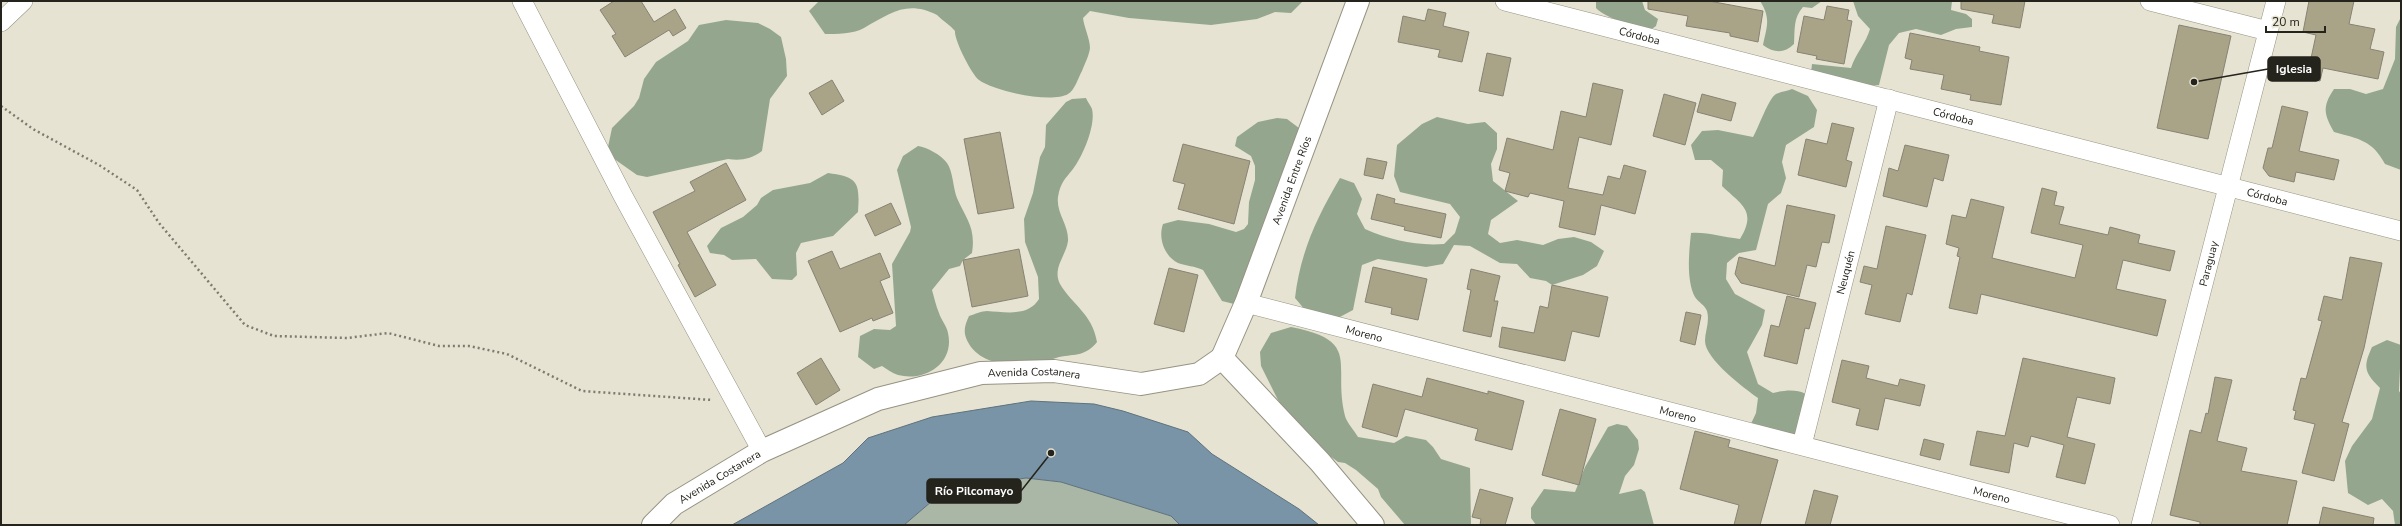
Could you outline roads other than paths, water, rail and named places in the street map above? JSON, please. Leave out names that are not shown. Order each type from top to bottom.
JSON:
[{"type":"street","points":[[1,22],[23,1]]},
{"type":"street","points":[[522,1],[733,401],[762,451]]},
{"type":"street","name":"Avenida Entre Ríos","points":[[1222,358],[1246,303],[1358,1]]},
{"type":"street","name":"Córdoba","points":[[1505,1],[2401,231]]},
{"type":"street","points":[[2150,1],[2268,31]]},
{"type":"street","name":"Paraguay","points":[[2141,525],[2276,1]]},
{"type":"street","name":"Neuquén","points":[[1802,445],[1889,100]]},
{"type":"street","name":"Moreno","points":[[1246,303],[2110,525]]},
{"type":"street","points":[[1222,358],[1320,462],[1373,525]]},
{"type":"street","name":"Avenida Costanera","points":[[653,525],[674,504],[762,451],[878,399],[981,373],[1054,371],[1141,384],[1199,374],[1222,358]]},
{"type":"water","points":[[1031,401],[1094,404],[1123,411],[1188,432],[1212,454],[1299,509],[1319,525],[1180,525],[1171,516],[1061,482],[1026,478],[945,490],[904,525],[732,525],[843,463],[868,438],[932,417]]},
{"type":"place","name":"Iglesia","points":[[2194,82]]},
{"type":"place","name":"Río Pilcomayo","points":[[1051,453]]}]
